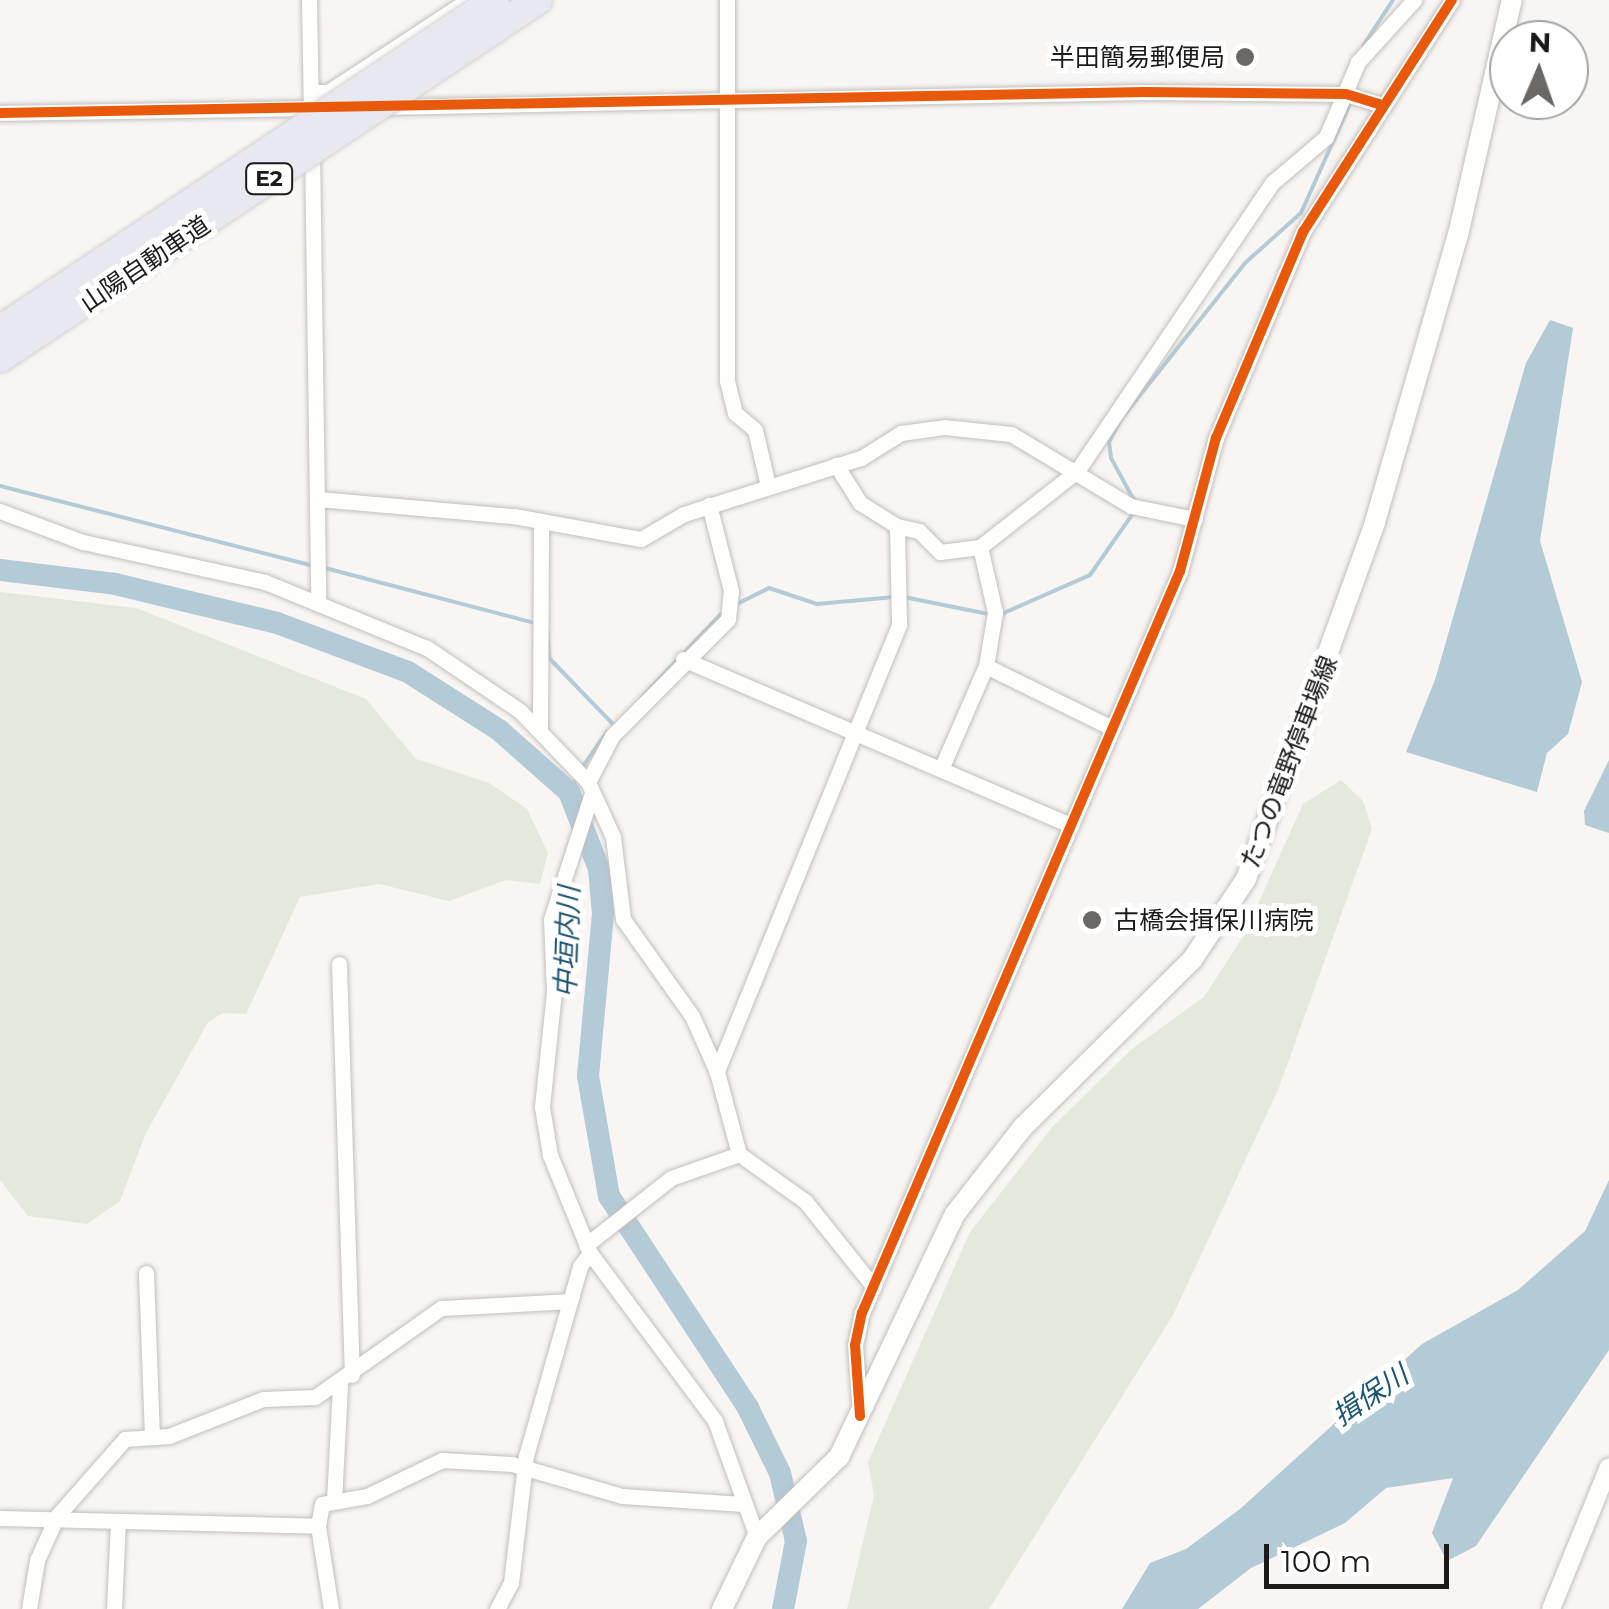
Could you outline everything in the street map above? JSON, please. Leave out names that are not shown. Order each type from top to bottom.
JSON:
[{"type":"highway","name":"山陽自動車道","points":[[0,330],[495,0]]},
{"type":"highway","name":"山陽自動車道","points":[[0,358],[538,0]]},
{"type":"main road","name":"たつの竜野停車場線","points":[[722,1609],[761,1532],[814,1484],[860,1416],[955,1214],[1022,1127],[1192,960],[1246,879],[1375,522],[1458,235],[1512,0]]},
{"type":"street","points":[[309,0],[318,604]]},
{"type":"street","points":[[311,100],[468,0]]},
{"type":"street","points":[[726,0],[727,381],[735,413],[755,430],[768,486]]},
{"type":"street","points":[[836,465],[860,503],[897,526],[918,531],[940,552],[980,547],[1077,471],[1272,183],[1326,137],[1358,62],[1414,0]]},
{"type":"street","points":[[860,1416],[855,1345],[874,1287],[1112,728],[1195,519],[1216,438],[1304,232],[1452,0]]},
{"type":"street","points":[[341,84],[353,108]]},
{"type":"street","points":[[0,113],[311,100],[353,108],[1346,94],[1382,105]]},
{"type":"street","points":[[318,499],[541,521],[641,539],[708,505],[836,465],[901,433],[944,427],[1011,434],[1135,506],[1195,519]]},
{"type":"street","points":[[708,505],[730,607],[612,736],[590,791],[552,919],[554,992],[542,1108],[550,1155],[589,1246],[699,1394],[744,1504],[761,1532]]},
{"type":"street","points":[[0,511],[82,542],[232,572],[318,604],[450,661],[540,729],[590,791],[612,838],[624,919],[692,1016],[717,1072],[740,1154],[805,1201],[874,1287]]},
{"type":"street","points":[[540,729],[541,521]]},
{"type":"street","points":[[717,1072],[893,646],[902,597],[897,526]]},
{"type":"street","points":[[940,770],[986,666],[995,616],[980,547]]},
{"type":"street","points":[[683,659],[1072,825]]},
{"type":"street","points":[[986,666],[1112,728]]},
{"type":"street","points":[[334,1501],[346,1380],[338,964]]},
{"type":"street","points":[[498,1609],[511,1582],[524,1466],[569,1301],[589,1246],[642,1197],[701,1164],[740,1154]]},
{"type":"street","points":[[146,1272],[152,1436]]},
{"type":"street","points":[[29,1609],[37,1560],[56,1516],[114,1445],[246,1403],[315,1396],[346,1380],[442,1308],[569,1301]]},
{"type":"street","points":[[331,1609],[318,1526],[322,1504],[367,1496],[442,1460],[524,1466],[622,1496],[744,1504]]},
{"type":"street","points":[[1551,1609],[1609,1466]]},
{"type":"street","points":[[0,1518],[56,1516],[118,1522],[318,1526]]},
{"type":"street","points":[[114,1609],[118,1522]]},
{"type":"shaded area","points":[[0,592],[136,608],[366,699],[416,759],[489,783],[527,809],[548,853],[540,884],[506,880],[449,901],[379,884],[300,897],[246,1014],[223,1013],[208,1022],[146,1133],[120,1201],[87,1224],[28,1216],[0,1180]]},
{"type":"shaded area","points":[[1341,780],[1363,801],[1372,829],[1278,1090],[1173,1315],[989,1609],[847,1609],[874,1495],[868,1462],[970,1232],[1053,1126],[1133,1048],[1204,997],[1244,935],[1303,804]]},
{"type":"water","points":[[1550,320],[1573,328],[1540,541],[1582,682],[1568,734],[1547,753],[1537,792],[1406,752],[1435,680],[1526,363]]},
{"type":"water","points":[[1609,760],[1609,833],[1585,825],[1584,811]]},
{"type":"water","name":"揖保川","points":[[1609,1180],[1609,1350],[1476,1546],[1447,1561],[1432,1533],[1453,1478],[1386,1488],[1345,1523],[1251,1568],[1198,1609],[1122,1609],[1150,1563],[1186,1549],[1240,1509],[1422,1344],[1518,1290],[1585,1231]]},
{"type":"waterway","points":[[1363,46],[1393,0]]},
{"type":"waterway","points":[[1135,502],[1111,458],[1109,442],[1121,419],[1245,263],[1301,213],[1351,102]]},
{"type":"waterway","points":[[0,486],[310,565]]},
{"type":"waterway","points":[[997,616],[1090,575],[1134,512]]},
{"type":"waterway","points":[[325,568],[538,624]]},
{"type":"waterway","name":"中垣内川","points":[[0,570],[115,584],[277,623],[408,672],[499,730],[569,792],[599,869],[603,914],[588,1076],[609,1196],[748,1408],[780,1473],[796,1541],[783,1609]]},
{"type":"waterway","points":[[733,606],[769,588],[817,604],[895,597]]},
{"type":"waterway","points":[[904,597],[988,614]]},
{"type":"waterway","points":[[642,697],[721,614]]},
{"type":"waterway","points":[[547,627],[549,658],[614,725]]},
{"type":"waterway","points":[[581,769],[607,732]]},
{"type":"waterway","points":[[569,792],[577,777]]},
{"type":"cycle path","points":[[860,1416],[855,1345],[862,1313],[1180,571],[1216,438],[1303,232],[1452,0]]},
{"type":"cycle path","points":[[0,113],[1145,92],[1346,94],[1382,105]]},
{"type":"place","name":"半田簡易郵便局","points":[[1245,57]]},
{"type":"place","name":"古橋会揖保川病院","points":[[1092,920]]}]
